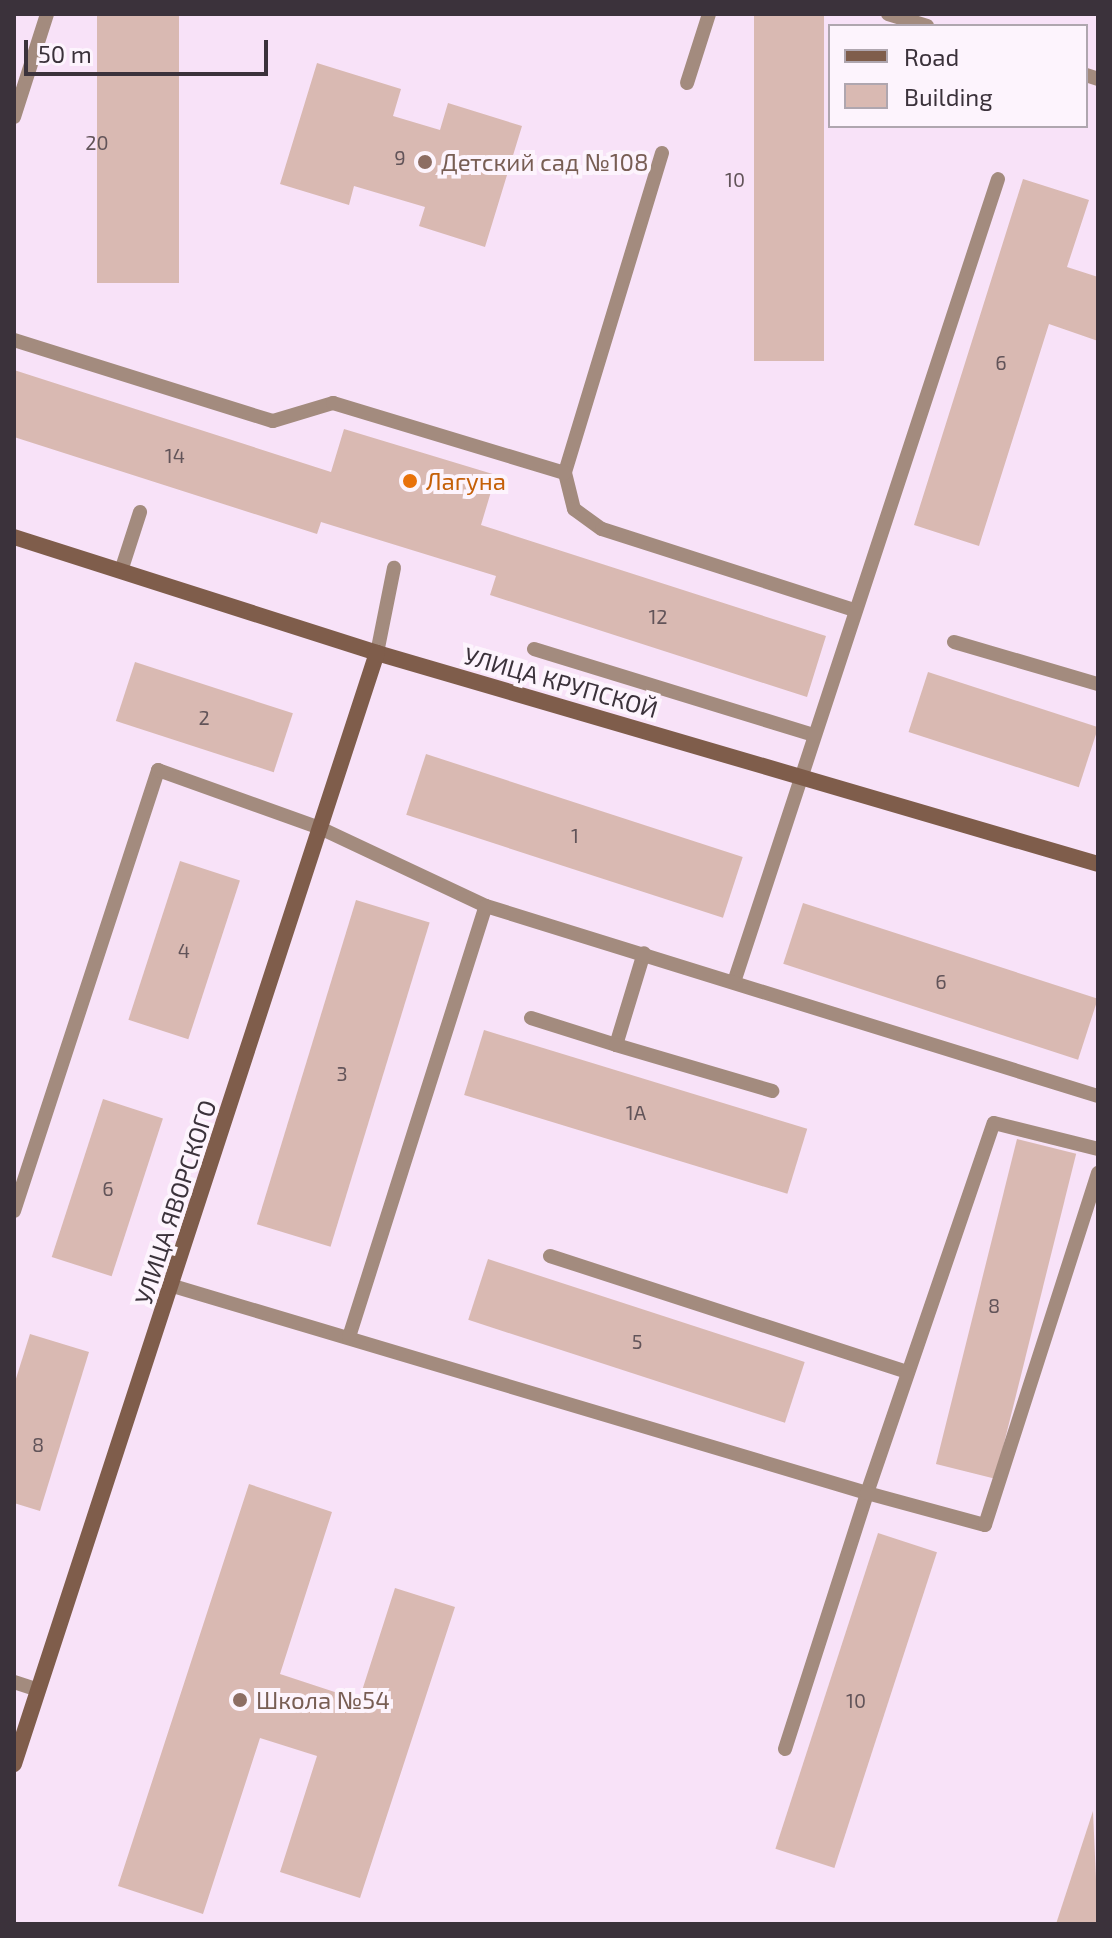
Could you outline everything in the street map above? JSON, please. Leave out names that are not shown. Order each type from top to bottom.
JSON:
[{"type":"main road","name":"УЛИЦА КРУПСКОЙ","points":[[14,537],[377,653],[1098,864]]},
{"type":"main road","name":"УЛИЦА ЯВОРСКОГО","points":[[14,1764],[173,1286],[377,653]]},
{"type":"lane","points":[[14,117],[47,14]]},
{"type":"lane","points":[[687,83],[709,14]]},
{"type":"lane","points":[[888,14],[920,24]]},
{"type":"lane","points":[[662,153],[565,473],[574,509],[602,529],[855,610]]},
{"type":"lane","points":[[735,979],[998,179]]},
{"type":"lane","points":[[14,340],[273,421],[333,403],[565,473]]},
{"type":"lane","points":[[121,571],[140,512]]},
{"type":"lane","points":[[377,653],[394,568]]},
{"type":"lane","points":[[954,642],[1098,684]]},
{"type":"lane","points":[[534,649],[814,735]]},
{"type":"lane","points":[[14,1211],[158,770],[320,828],[486,906],[735,979],[1098,1096]]},
{"type":"lane","points":[[349,1337],[486,906]]},
{"type":"lane","points":[[616,1045],[644,953]]},
{"type":"lane","points":[[531,1018],[772,1091]]},
{"type":"lane","points":[[785,1749],[867,1493],[994,1123],[1098,1149]]},
{"type":"lane","points":[[173,1286],[867,1493],[985,1525],[1098,1173]]},
{"type":"lane","points":[[550,1256],[908,1372]]},
{"type":"lane","points":[[14,1682],[38,1690]]},
{"type":"building","points":[[97,14],[179,14],[179,283],[97,283]]},
{"type":"building","points":[[754,14],[824,14],[824,361],[754,361]]},
{"type":"building","points":[[317,63],[401,89],[393,116],[440,130],[448,103],[522,126],[485,247],[419,226],[425,207],[354,186],[349,205],[280,184]]},
{"type":"building","points":[[1023,179],[1089,200],[1067,267],[1098,277],[1098,341],[1049,324],[979,546],[914,525]]},
{"type":"building","points":[[14,370],[331,472],[344,429],[496,475],[481,525],[826,636],[807,697],[490,595],[496,576],[321,522],[317,534],[14,437]]},
{"type":"building","points":[[135,662],[293,713],[274,772],[116,721]]},
{"type":"building","points":[[928,672],[1098,727],[1079,787],[909,732]]},
{"type":"building","points":[[426,754],[743,857],[723,918],[406,815]]},
{"type":"building","points":[[180,861],[240,880],[188,1039],[128,1020]]},
{"type":"building","points":[[356,900],[430,923],[331,1247],[257,1224]]},
{"type":"building","points":[[803,903],[1098,999],[1078,1060],[783,964]]},
{"type":"building","points":[[484,1030],[807,1129],[787,1194],[464,1095]]},
{"type":"building","points":[[103,1099],[163,1118],[112,1276],[52,1257]]},
{"type":"building","points":[[1017,1139],[1076,1154],[995,1479],[936,1464]]},
{"type":"building","points":[[488,1259],[805,1362],[785,1423],[468,1320]]},
{"type":"building","points":[[30,1334],[89,1352],[40,1511],[14,1503],[14,1385]]},
{"type":"building","points":[[249,1484],[332,1512],[280,1674],[359,1700],[395,1588],[455,1607],[360,1898],[280,1872],[317,1756],[260,1738],[203,1914],[118,1886]]},
{"type":"building","points":[[878,1533],[937,1552],[834,1868],[775,1849]]},
{"type":"building","points":[[1093,1811],[1098,1924],[1056,1924]]},
{"type":"place","name":"Детский сад №108","points":[[425,162]]},
{"type":"place","name":"Лагуна","points":[[410,481]]},
{"type":"place","name":"Школа №54","points":[[240,1700]]}]
